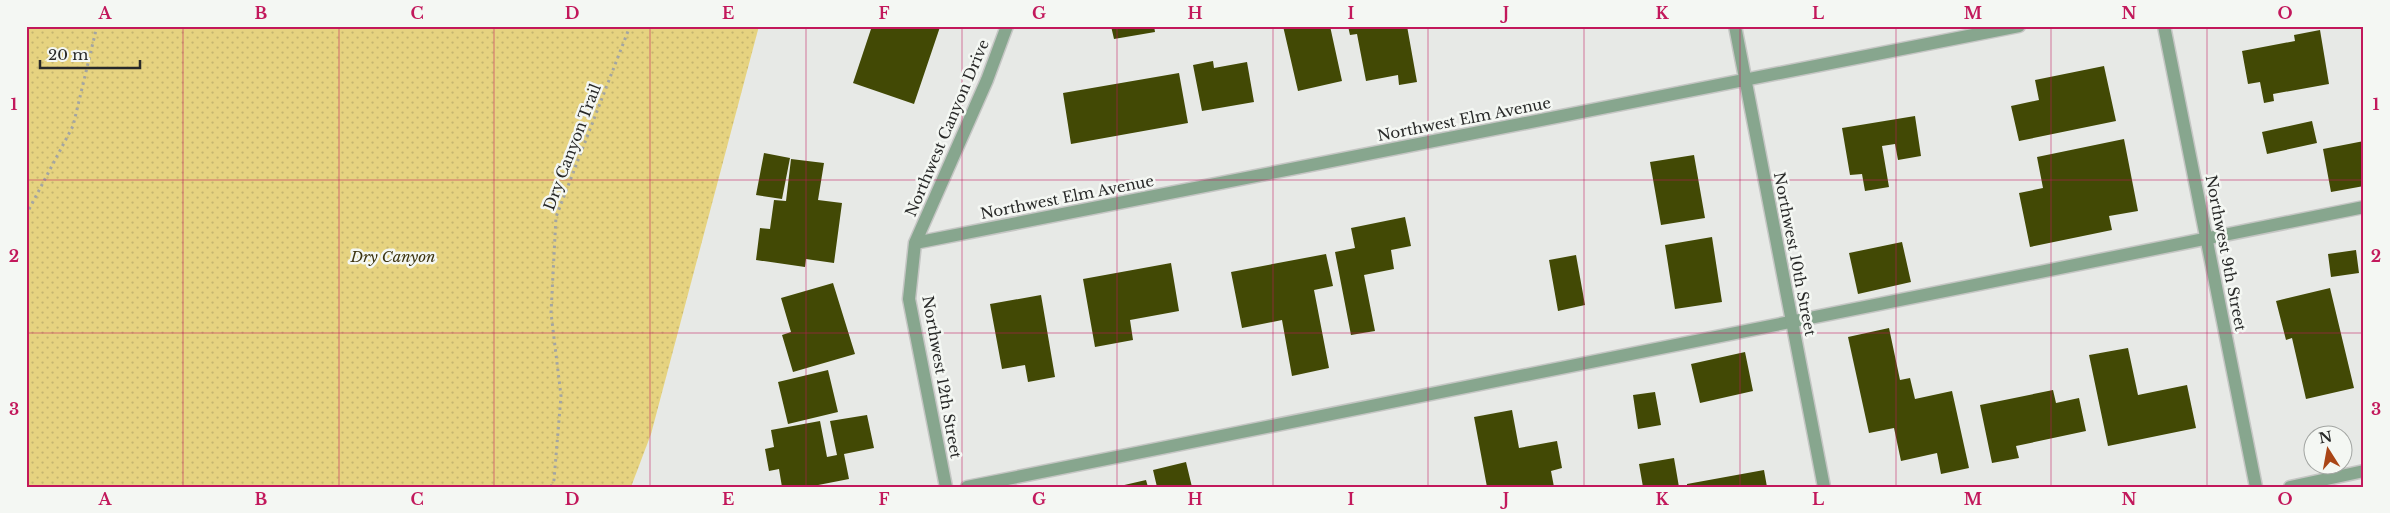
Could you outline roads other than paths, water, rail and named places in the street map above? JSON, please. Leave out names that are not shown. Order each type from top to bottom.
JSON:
[{"type":"street","name":"Northwest Canyon Drive","points":[[915,243],[987,80],[1007,26]]},
{"type":"street","name":"Northwest 10th Street","points":[[1735,26],[1824,487]]},
{"type":"street","name":"Northwest Elm Avenue","points":[[915,243],[2019,26]]},
{"type":"street","name":"Northwest 9th Street","points":[[2164,26],[2256,487]]},
{"type":"street","points":[[967,487],[2364,207]]},
{"type":"street","name":"Northwest 12th Street","points":[[915,243],[909,299],[946,487]]},
{"type":"street","points":[[2290,487],[2364,471]]},
{"type":"park label","name":"Dry Canyon","points":[[393,256]]}]
